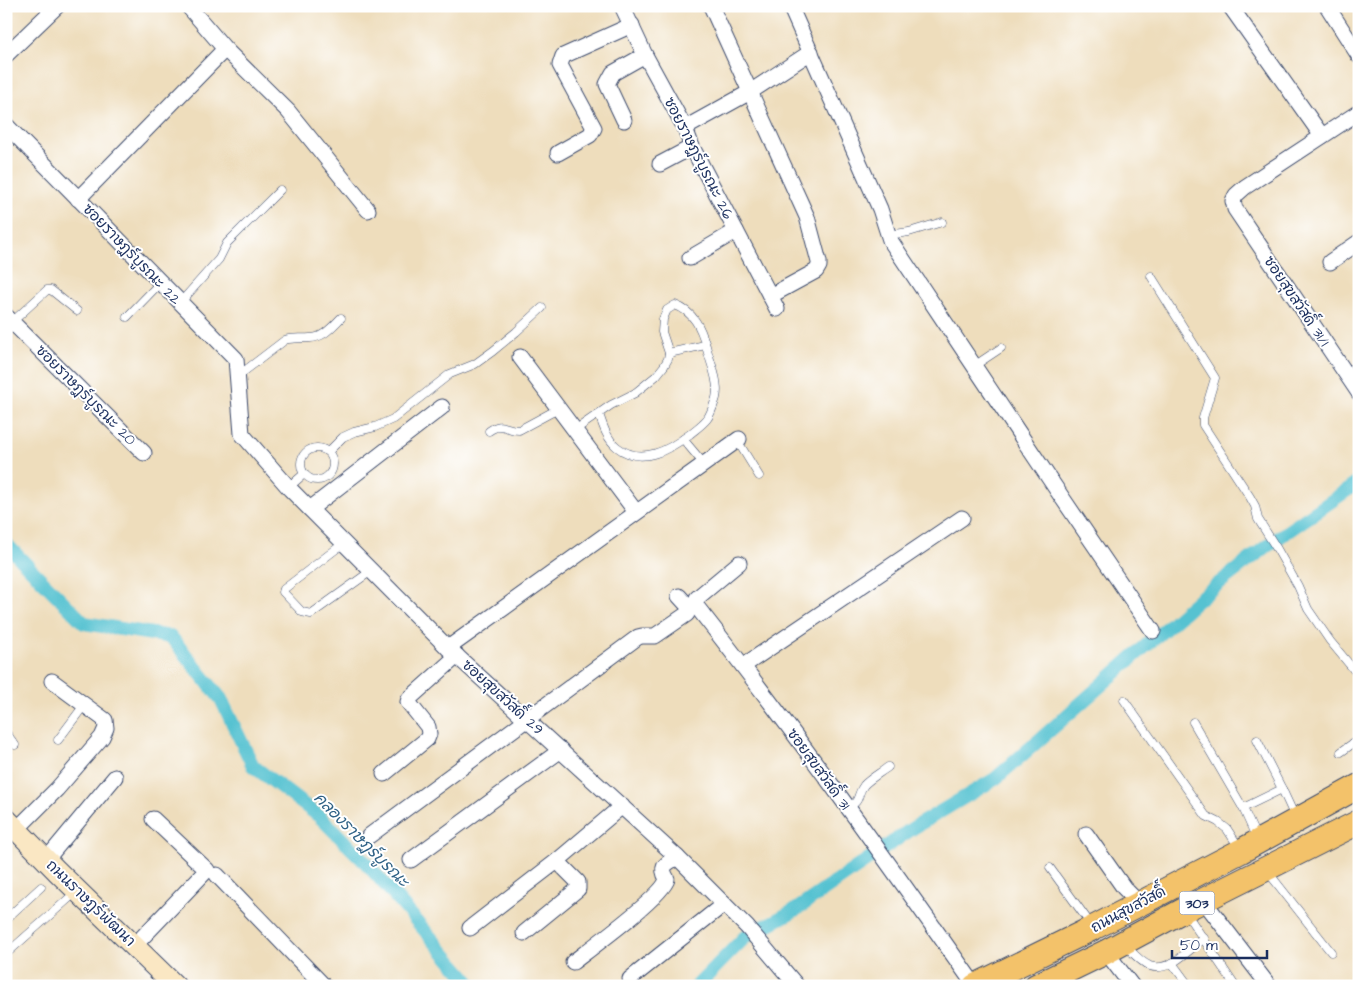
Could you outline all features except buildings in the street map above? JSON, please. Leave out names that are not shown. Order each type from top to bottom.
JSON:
[{"type":"main road","name":"ถนนสุขสวัสดิ์","points":[[975,986],[1093,928],[1354,790]]},
{"type":"main road","points":[[1354,790],[1359,817]]},
{"type":"main road","name":"ถนนสุขสวัสดิ์","points":[[1036,986],[1265,868],[1359,822]]},
{"type":"street","points":[[6,55],[57,6]]},
{"type":"street","points":[[188,6],[225,48],[288,111],[368,210]]},
{"type":"street","name":"ซอยราษฎร์บูรณะ 26","points":[[622,6],[645,55],[685,128],[692,147],[774,302],[816,271],[819,262],[807,217],[750,92]]},
{"type":"street","points":[[710,6],[750,92]]},
{"type":"street","points":[[790,6],[880,209],[888,235],[1153,632]]},
{"type":"street","points":[[1218,6],[1222,8],[1228,6],[1322,136],[1359,112]]},
{"type":"street","points":[[1327,6],[1359,56]]},
{"type":"street","points":[[558,153],[590,135],[594,128],[560,65],[563,56],[632,26]]},
{"type":"street","points":[[78,199],[225,48]]},
{"type":"street","points":[[685,128],[750,92],[811,52]]},
{"type":"street","points":[[624,120],[607,84],[613,73],[645,55]]},
{"type":"street","name":"ซอยราษฎร์บูรณะ 22","points":[[6,124],[236,359],[239,392]]},
{"type":"street","name":"ซอยสุขสวัสดิ์ 31/1","points":[[1322,136],[1245,187],[1236,195],[1233,201],[1235,209],[1359,393]]},
{"type":"street","points":[[660,164],[692,147]]},
{"type":"street","points":[[690,258],[736,231]]},
{"type":"street","points":[[1330,262],[1359,242]]},
{"type":"street","name":"ซอยราษฎร์บูรณะ 20","points":[[8,322],[144,453]]},
{"type":"street","points":[[520,357],[636,512]]},
{"type":"street","name":"ซอยสุขสวัสดิ์ 29","points":[[239,392],[242,434],[289,487],[453,652],[677,857],[747,927],[796,986]]},
{"type":"street","points":[[310,509],[442,407]]},
{"type":"street","points":[[384,774],[427,739],[429,734],[428,727],[408,702],[453,652],[636,512],[738,440]]},
{"type":"street","points":[[744,666],[962,518]]},
{"type":"street","name":"ซอยสุขสวัสดิ์ 31","points":[[739,563],[697,598],[697,607],[744,666],[975,986]]},
{"type":"street","points":[[369,836],[638,638],[654,636],[687,614],[689,607],[679,596]]},
{"type":"street","points":[[11,825],[57,789],[102,737],[106,728],[105,720],[52,681]]},
{"type":"street","points":[[411,860],[561,750]]},
{"type":"street","points":[[52,869],[115,777]]},
{"type":"street","points":[[470,928],[557,861],[622,806]]},
{"type":"street","points":[[135,945],[208,870],[153,819]]},
{"type":"street","name":"ถนนราษฎร์พัฒนา","points":[[11,825],[52,869],[135,945],[176,986]]},
{"type":"street","points":[[1086,834],[1124,888],[1139,903]]},
{"type":"street","points":[[573,962],[651,900],[663,888],[668,879],[663,873],[663,868],[677,857]]},
{"type":"street","points":[[524,932],[578,889],[578,882],[557,861]]},
{"type":"street","points":[[217,874],[324,986]]},
{"type":"street","points":[[630,979],[724,904]]},
{"type":"street","points":[[1193,905],[1269,986]]},
{"type":"street","points":[[1114,947],[1132,986]]},
{"type":"lane","points":[[180,303],[219,259],[227,243],[280,190]]},
{"type":"lane","points":[[888,235],[910,232],[942,222]]},
{"type":"lane","points":[[1151,276],[1214,374],[1215,381],[1203,418],[1203,425],[1250,497],[1255,506],[1258,519],[1278,549],[1308,609],[1330,641],[1359,676]]},
{"type":"lane","points":[[127,317],[160,283]]},
{"type":"lane","points":[[8,322],[47,290],[51,290],[77,311]]},
{"type":"lane","points":[[575,430],[598,414],[635,393],[656,376],[664,366],[669,353],[662,332],[663,319],[668,310],[675,305],[694,318],[702,333],[716,384],[716,397],[708,418],[676,444],[655,455],[639,456],[617,446],[607,434],[598,414]]},
{"type":"lane","points":[[328,452],[344,437],[354,432],[376,427],[393,419],[450,374],[475,364],[516,332],[542,308]]},
{"type":"lane","points":[[238,376],[285,340],[317,337],[326,332],[341,318]]},
{"type":"lane","points":[[669,353],[706,346]]},
{"type":"lane","points":[[974,366],[1001,348]]},
{"type":"lane","points":[[488,431],[504,425],[514,430],[519,430],[558,409]]},
{"type":"lane","points":[[683,439],[704,464]]},
{"type":"lane","points":[[738,440],[759,476]]},
{"type":"lane","points":[[318,448],[328,452],[334,460],[332,473],[327,478],[320,481],[313,480],[304,474],[301,465],[302,458],[311,449],[318,448]]},
{"type":"lane","points":[[289,487],[304,474]]},
{"type":"lane","points":[[344,543],[284,589],[283,592],[302,612],[311,614],[371,571]]},
{"type":"lane","points":[[1124,700],[1206,816],[1218,822],[1250,846]]},
{"type":"lane","points":[[58,740],[85,704]]},
{"type":"lane","points":[[1194,722],[1243,808],[1250,846]]},
{"type":"lane","points":[[6,733],[16,745]]},
{"type":"lane","points":[[1340,752],[1359,739]]},
{"type":"lane","points":[[1257,740],[1297,820]]},
{"type":"lane","points":[[848,808],[857,801],[865,784],[888,767]]},
{"type":"lane","points":[[1243,808],[1282,789]]},
{"type":"lane","points":[[1050,868],[1093,928]]},
{"type":"lane","points":[[1265,868],[1331,952]]},
{"type":"lane","points":[[6,919],[41,887]]},
{"type":"lane","points":[[6,954],[77,891]]},
{"type":"lane","points":[[1193,905],[1204,938],[1235,986]]},
{"type":"lane","points":[[1114,947],[1150,966],[1157,967],[1172,963],[1204,938]]},
{"type":"lane","points":[[1172,963],[1189,986]]},
{"type":"waterway","points":[[697,986],[745,937],[797,909],[913,828],[995,779],[1200,598],[1275,540],[1359,482]]},
{"type":"waterway","name":"คลองราษฎร์บูรณะ","points":[[6,544],[84,623],[171,637],[221,699],[253,766],[320,817],[367,864],[473,986]]}]
